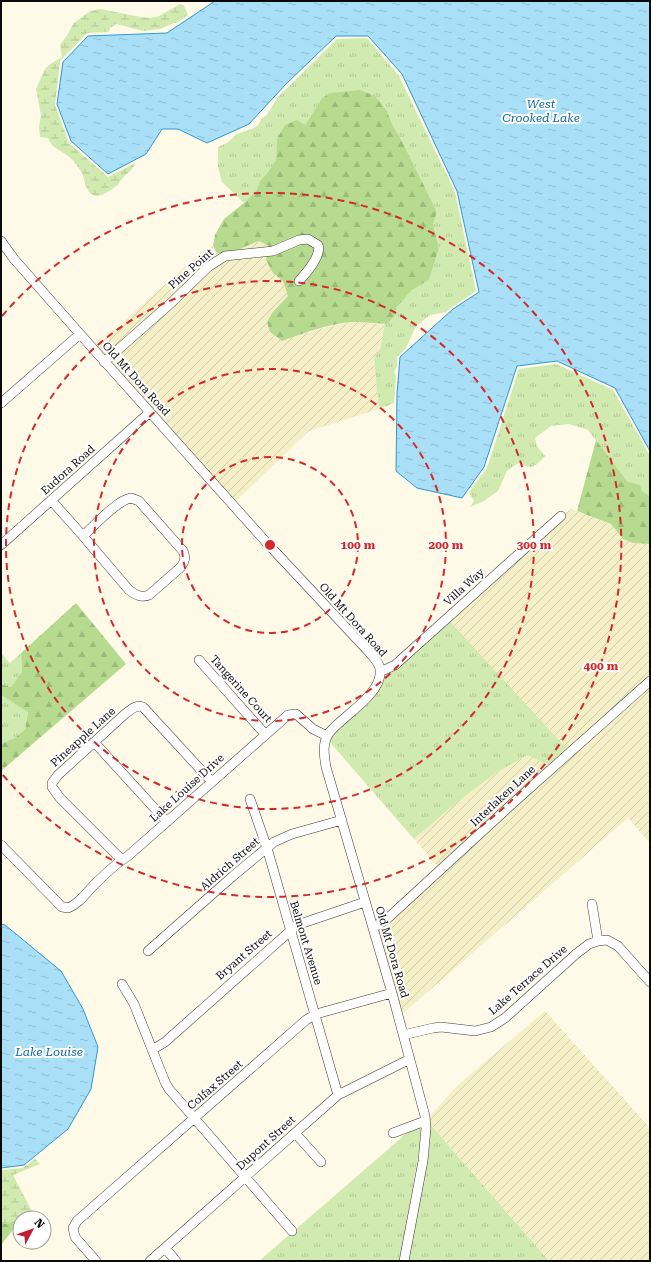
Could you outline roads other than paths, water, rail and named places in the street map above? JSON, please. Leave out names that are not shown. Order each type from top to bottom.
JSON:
[{"type":"street","name":"Pine Point","points":[[104,362],[171,303],[208,267],[225,256],[279,250],[294,241],[308,239],[318,245],[319,250],[308,271],[299,281]]},
{"type":"street","name":"Old Mt Dora Road","points":[[1,241],[14,259],[104,362],[262,537],[377,661],[380,679],[374,690],[333,728],[327,736],[324,747],[326,767],[404,1035],[421,1098],[425,1121],[426,1128],[423,1161],[404,1261]]},
{"type":"street","points":[[1,403],[80,334]]},
{"type":"street","name":"Eudora Road","points":[[1,545],[150,412]]},
{"type":"street","points":[[51,500],[134,594],[142,597],[149,595],[181,567],[185,558],[183,551],[139,501],[131,498],[123,500],[83,536]]},
{"type":"street","name":"Villa Way","points":[[380,672],[395,665],[561,516]]},
{"type":"street","name":"Tangerine Court","points":[[199,660],[266,734]]},
{"type":"street","name":"Interlaken Lane","points":[[373,928],[388,918],[551,768],[650,681]]},
{"type":"street","name":"Pineapple Lane","points":[[122,859],[60,798],[52,787],[52,783],[58,775],[126,714],[136,707],[140,706],[143,708],[212,782]]},
{"type":"street","name":"Lake Louise Drive","points":[[1,844],[62,907],[68,908],[78,902],[122,859],[128,856],[288,715],[294,714],[299,716],[313,729],[327,736]]},
{"type":"street","points":[[95,743],[167,822]]},
{"type":"street","name":"Belmont Avenue","points":[[250,799],[267,848],[290,931],[316,1014],[338,1095]]},
{"type":"street","name":"Aldrich Street","points":[[148,951],[267,848],[281,838],[342,820]]},
{"type":"street","name":"Bryant Street","points":[[152,1050],[165,1042],[297,925],[365,902]]},
{"type":"street","points":[[592,904],[598,940],[607,940],[618,946],[650,982]]},
{"type":"street","name":"Lake Terrace Drive","points":[[404,1035],[441,1027],[475,1031],[491,1027],[506,1018],[576,954],[589,944],[598,940]]},
{"type":"street","points":[[122,984],[134,1004],[169,1089],[292,1231]]},
{"type":"street","name":"Colfax Street","points":[[96,1261],[75,1237],[73,1228],[77,1221],[298,1026],[316,1014],[392,993]]},
{"type":"street","name":"Dupont Street","points":[[150,1261],[338,1095],[410,1059]]},
{"type":"street","points":[[393,1133],[425,1121]]},
{"type":"street","points":[[295,1133],[321,1162]]},
{"type":"street","points":[[165,1248],[176,1261]]},
{"type":"water","name":"West Crooked Lake","points":[[215,1],[650,1],[650,451],[615,388],[557,361],[517,366],[484,467],[462,498],[417,488],[396,471],[397,394],[400,357],[453,309],[479,292],[457,191],[402,74],[368,36],[336,36],[286,84],[249,124],[207,143],[178,129],[162,129],[146,154],[108,174],[71,141],[57,104],[63,62],[88,36],[167,33]]},
{"type":"water","name":"Lake Louise","points":[[1,924],[5,925],[61,971],[83,1009],[98,1047],[91,1089],[68,1129],[24,1165],[1,1168]]}]
